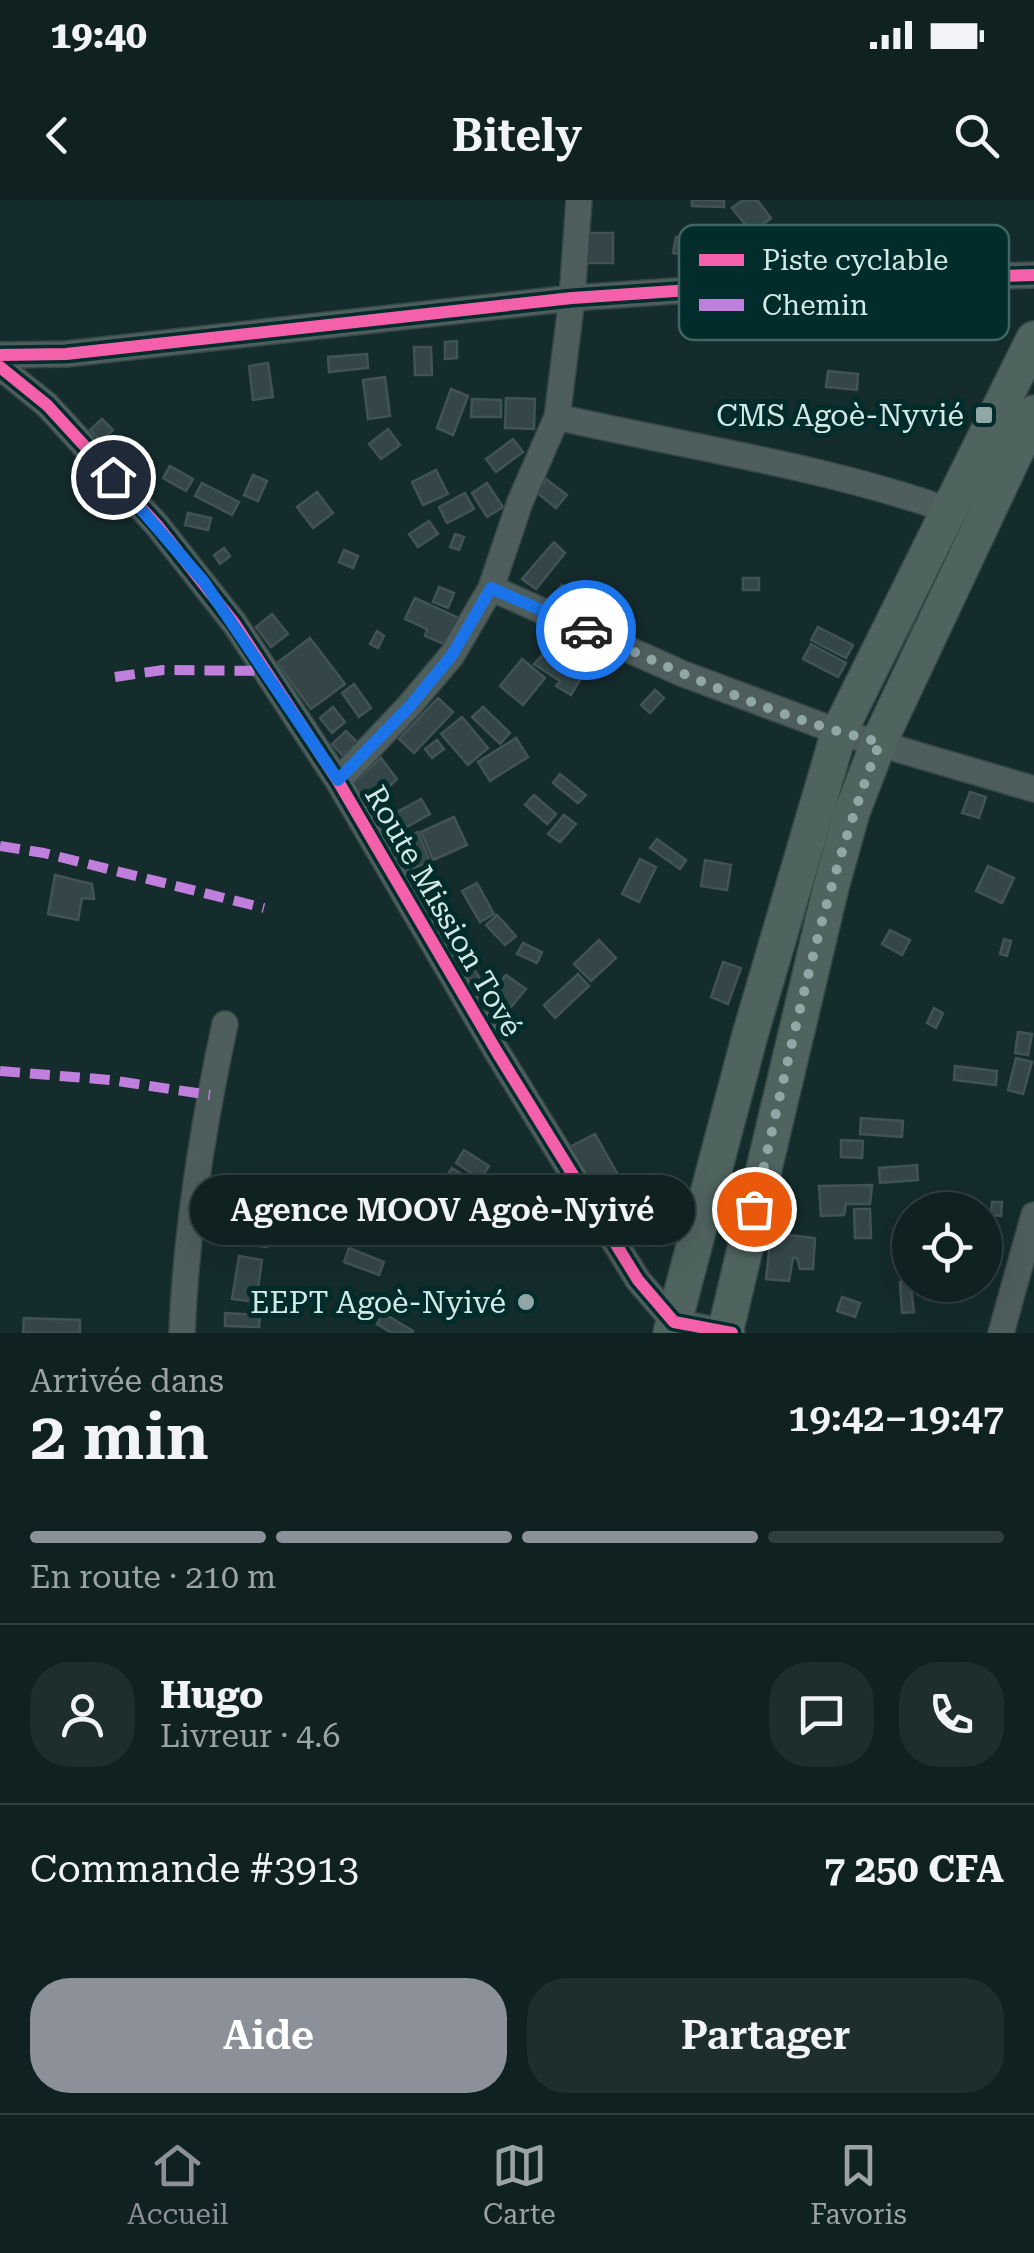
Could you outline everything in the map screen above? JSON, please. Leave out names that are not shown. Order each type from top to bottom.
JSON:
[{"type":"highway","points":[[673,1327],[750,1035],[839,732],[1034,340]]},
{"type":"highway","points":[[727,1333],[852,812],[880,742],[1034,413]]},
{"type":"street","points":[[338,780],[410,706],[452,655],[491,588],[520,502],[557,418],[579,200]]},
{"type":"street","points":[[1009,276],[1034,275]]},
{"type":"street","points":[[0,356],[66,354],[572,298],[679,291]]},
{"type":"street","name":"Route Mission Tové","points":[[0,367],[47,405],[204,582],[338,780],[488,1037],[638,1280],[673,1327]]},
{"type":"street","points":[[557,418],[800,466],[951,511]]},
{"type":"street","points":[[491,588],[681,673],[839,732],[1034,789]]},
{"type":"street","points":[[182,1333],[185,1252],[225,1024]]},
{"type":"street","points":[[1002,1333],[1034,1215]]},
{"type":"street","points":[[673,1327],[727,1333]]},
{"type":"building","points":[[692,200],[724,200],[724,207],[692,206]]},
{"type":"building","points":[[743,200],[757,200],[771,218],[762,225],[746,225],[732,208]]},
{"type":"building","points":[[579,233],[613,233],[613,263],[579,263]]},
{"type":"building","points":[[676,237],[679,238],[679,254],[673,253]]},
{"type":"building","points":[[457,341],[457,358],[445,359],[445,342]]},
{"type":"building","points":[[414,347],[431,347],[432,375],[415,375]]},
{"type":"building","points":[[367,354],[368,368],[329,372],[328,357]]},
{"type":"building","points":[[268,363],[273,397],[253,400],[249,366]]},
{"type":"building","points":[[828,371],[858,374],[857,390],[826,387]]},
{"type":"building","points":[[385,377],[390,416],[368,419],[363,380]]},
{"type":"building","points":[[451,389],[468,396],[453,435],[437,428]]},
{"type":"building","points":[[506,398],[535,399],[534,429],[505,428]]},
{"type":"building","points":[[472,399],[501,400],[501,417],[471,417]]},
{"type":"building","points":[[102,419],[113,430],[101,442],[90,430]]},
{"type":"building","points":[[388,429],[400,445],[381,459],[369,444]]},
{"type":"building","points":[[513,439],[523,452],[496,472],[486,459]]},
{"type":"building","points":[[170,466],[193,479],[186,491],[163,478]]},
{"type":"building","points":[[436,470],[448,494],[423,505],[412,482]]},
{"type":"building","points":[[253,475],[267,481],[258,501],[244,495]]},
{"type":"building","points":[[546,479],[567,495],[556,508],[536,492]]},
{"type":"building","points":[[202,483],[239,502],[232,515],[195,496]]},
{"type":"building","points":[[487,483],[503,507],[487,517],[472,493]]},
{"type":"building","points":[[317,492],[333,513],[313,528],[297,507]]},
{"type":"building","points":[[465,493],[474,509],[447,523],[439,507]]},
{"type":"building","points":[[188,513],[211,518],[208,530],[185,525]]},
{"type":"building","points":[[429,521],[438,534],[418,547],[409,534]]},
{"type":"building","points":[[455,534],[464,537],[459,550],[450,547]]},
{"type":"building","points":[[554,542],[565,553],[536,589],[522,579]]},
{"type":"building","points":[[224,548],[230,556],[220,564],[214,555]]},
{"type":"building","points":[[344,550],[358,556],[353,568],[339,562]]},
{"type":"building","points":[[743,578],[759,578],[759,590],[743,590]]},
{"type":"building","points":[[562,585],[600,613],[588,628],[551,601]]},
{"type":"building","points":[[439,587],[454,593],[448,608],[433,602]]},
{"type":"building","points":[[415,598],[459,618],[446,645],[425,636],[427,629],[405,619]]},
{"type":"building","points":[[272,614],[288,634],[271,647],[256,627]]},
{"type":"building","points":[[818,627],[853,645],[846,658],[811,640]]},
{"type":"building","points":[[377,631],[384,636],[378,648],[370,644]]},
{"type":"building","points":[[310,638],[345,684],[311,709],[277,663]]},
{"type":"building","points":[[553,644],[589,664],[571,695],[556,686],[560,681],[534,664]]},
{"type":"building","points":[[811,644],[846,663],[838,677],[803,659]]},
{"type":"building","points":[[522,659],[545,678],[523,705],[500,686]]},
{"type":"building","points":[[354,684],[371,708],[359,717],[342,693]]},
{"type":"building","points":[[655,690],[664,698],[650,713],[641,705]]},
{"type":"building","points":[[438,698],[453,712],[414,753],[399,739]]},
{"type":"building","points":[[333,707],[345,722],[332,733],[320,718]]},
{"type":"building","points":[[483,707],[510,733],[500,744],[472,717]]},
{"type":"building","points":[[462,717],[488,748],[468,765],[441,734]]},
{"type":"building","points":[[346,731],[357,742],[343,756],[332,744]]},
{"type":"building","points":[[516,738],[528,757],[490,781],[478,762]]},
{"type":"building","points":[[437,740],[444,749],[432,758],[425,749]]},
{"type":"building","points":[[381,758],[397,779],[364,811],[351,786]]},
{"type":"building","points":[[560,774],[586,795],[578,803],[553,783]]},
{"type":"building","points":[[970,792],[986,797],[979,818],[962,813]]},
{"type":"building","points":[[534,795],[556,814],[547,824],[525,805]]},
{"type":"building","points":[[421,799],[430,814],[385,839],[377,823]]},
{"type":"building","points":[[564,815],[576,824],[560,842],[548,834]]},
{"type":"building","points":[[454,817],[467,845],[433,860],[421,832]]},
{"type":"building","points":[[418,832],[430,862],[403,872],[391,843]]},
{"type":"building","points":[[657,839],[686,860],[680,869],[650,848]]},
{"type":"building","points":[[640,859],[656,867],[639,902],[622,894]]},
{"type":"building","points":[[705,860],[731,865],[727,890],[701,886]]},
{"type":"building","points":[[988,866],[1014,878],[1002,903],[976,891]]},
{"type":"building","points":[[55,875],[92,884],[94,899],[82,898],[78,920],[48,914]]},
{"type":"building","points":[[477,883],[494,914],[480,922],[462,891]]},
{"type":"building","points":[[430,886],[448,916],[432,925],[414,896]]},
{"type":"building","points":[[497,915],[516,936],[505,945],[486,925]]},
{"type":"building","points":[[447,924],[460,944],[447,952],[434,933]]},
{"type":"building","points":[[890,930],[910,940],[902,955],[882,944]]},
{"type":"building","points":[[1004,939],[1011,941],[1007,956],[1000,954]]},
{"type":"building","points":[[599,940],[616,958],[591,981],[574,964]]},
{"type":"building","points":[[523,943],[542,952],[537,963],[517,954]]},
{"type":"building","points":[[462,949],[484,985],[468,995],[446,959]]},
{"type":"building","points":[[723,962],[741,968],[728,1004],[711,997]]},
{"type":"building","points":[[578,974],[589,986],[555,1018],[544,1005]]},
{"type":"building","points":[[506,975],[526,989],[493,1029],[476,1011]]},
{"type":"building","points":[[934,1008],[943,1013],[936,1028],[927,1023]]},
{"type":"building","points":[[1018,1032],[1032,1034],[1028,1055],[1015,1053]]},
{"type":"building","points":[[1016,1058],[1032,1062],[1023,1094],[1008,1090]]},
{"type":"building","points":[[955,1066],[997,1071],[996,1085],[954,1080]]},
{"type":"building","points":[[861,1118],[903,1121],[902,1137],[860,1134]]},
{"type":"building","points":[[595,1134],[617,1173],[590,1188],[568,1148]]},
{"type":"building","points":[[841,1140],[863,1141],[862,1158],[841,1157]]},
{"type":"building","points":[[464,1150],[489,1166],[480,1179],[456,1163]]},
{"type":"building","points":[[917,1165],[918,1180],[880,1183],[879,1168]]},
{"type":"building","points":[[452,1168],[477,1184],[469,1196],[444,1180]]},
{"type":"building","points":[[872,1185],[870,1204],[846,1204],[844,1215],[821,1216],[819,1186]]},
{"type":"building","points":[[390,1187],[418,1201],[411,1215],[383,1200]]},
{"type":"building","points":[[645,1200],[650,1211],[617,1224],[613,1212]]},
{"type":"building","points":[[854,1209],[870,1209],[871,1238],[855,1238]]},
{"type":"building","points":[[224,1233],[268,1238],[267,1247],[223,1241]]},
{"type":"building","points":[[771,1233],[815,1238],[813,1269],[800,1269],[797,1258],[793,1258],[789,1281],[766,1279]]},
{"type":"building","points":[[349,1248],[384,1262],[379,1275],[344,1262]]},
{"type":"building","points":[[239,1256],[262,1260],[256,1302],[232,1299]]},
{"type":"building","points":[[842,1297],[860,1303],[855,1317],[837,1311]]},
{"type":"building","points":[[901,1302],[913,1302],[914,1312],[902,1313]]},
{"type":"building","points":[[225,1313],[260,1315],[259,1327],[225,1326]]},
{"type":"building","points":[[383,1313],[412,1333],[392,1333],[377,1324]]},
{"type":"building","points":[[24,1318],[80,1320],[80,1333],[23,1333]]},
{"type":"marked path","points":[[115,677],[163,670],[268,671]]},
{"type":"marked path","points":[[0,846],[44,853],[264,908]]},
{"type":"marked path","points":[[0,1071],[110,1080],[210,1095]]},
{"type":"cycle path","points":[[1009,276],[1034,275]]},
{"type":"cycle path","points":[[0,355],[66,354],[572,298],[679,291]]},
{"type":"cycle path","points":[[0,367],[47,405],[157,525],[235,624],[338,781],[497,1052],[638,1280],[674,1322],[732,1333]]},
{"type":"way so far","points":[[586,630],[681,673],[839,732],[880,742],[852,812],[831,888],[754,1209]]},
{"type":"place","name":"CMS Agoè-Nyvié","points":[[984,415]]},
{"type":"place","name":"Agence MOOV Agoè-Nyivé","points":[[754,1209]]},
{"type":"place","name":"EEPT Agoè-Nyivé","points":[[526,1302]]},
{"type":"route","points":[[113,477],[204,582],[338,780],[410,706],[452,655],[491,588],[586,630]]}]
